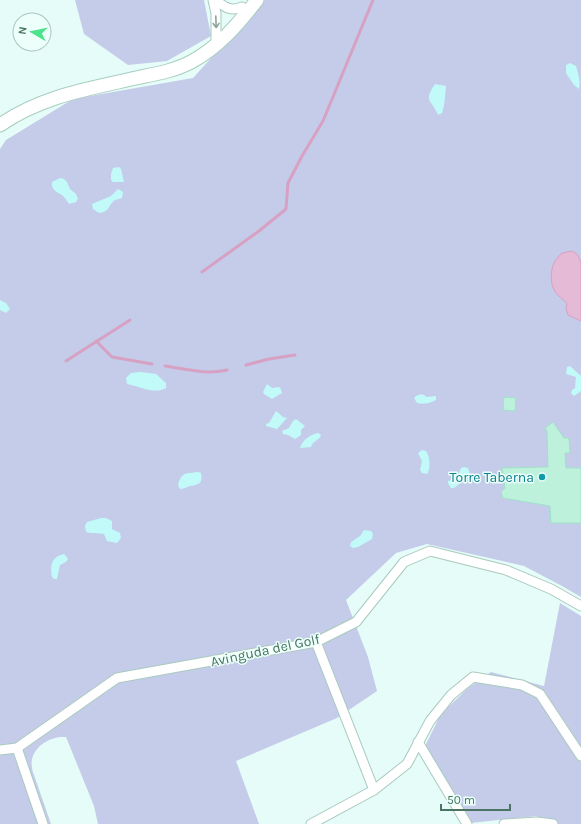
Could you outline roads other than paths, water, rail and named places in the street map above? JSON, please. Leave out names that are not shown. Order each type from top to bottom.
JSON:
[{"type":"main road","points":[[0,125],[27,108],[55,98],[173,69],[190,62],[205,54],[234,29],[257,0]]},
{"type":"main road","points":[[216,44],[245,3]]},
{"type":"street","points":[[214,0],[232,10],[245,3]]},
{"type":"street","points":[[214,0],[216,13],[216,44]]},
{"type":"street","name":"Avinguda del Golf","points":[[0,750],[17,748],[117,678],[316,642],[356,622],[404,562],[430,552],[506,570],[551,589],[581,606]]},
{"type":"street","points":[[316,642],[374,790]]},
{"type":"street","points":[[311,824],[374,790],[407,764],[430,721],[451,695],[474,677],[522,685],[540,694],[581,756]]},
{"type":"street","points":[[418,742],[467,824]]},
{"type":"street","points":[[17,748],[43,824]]},
{"type":"street","points":[[504,824],[537,822],[553,824]]},
{"type":"waterway","points":[[202,272],[259,231],[286,209],[288,183],[323,121],[373,0]]},
{"type":"waterway","points":[[66,361],[130,320]]},
{"type":"waterway","points":[[96,341],[112,357],[152,364]]},
{"type":"waterway","points":[[246,365],[269,359],[295,355]]},
{"type":"waterway","points":[[165,366],[203,372],[227,370]]},
{"type":"place","name":"Torre Taberna","points":[[542,477]]}]
